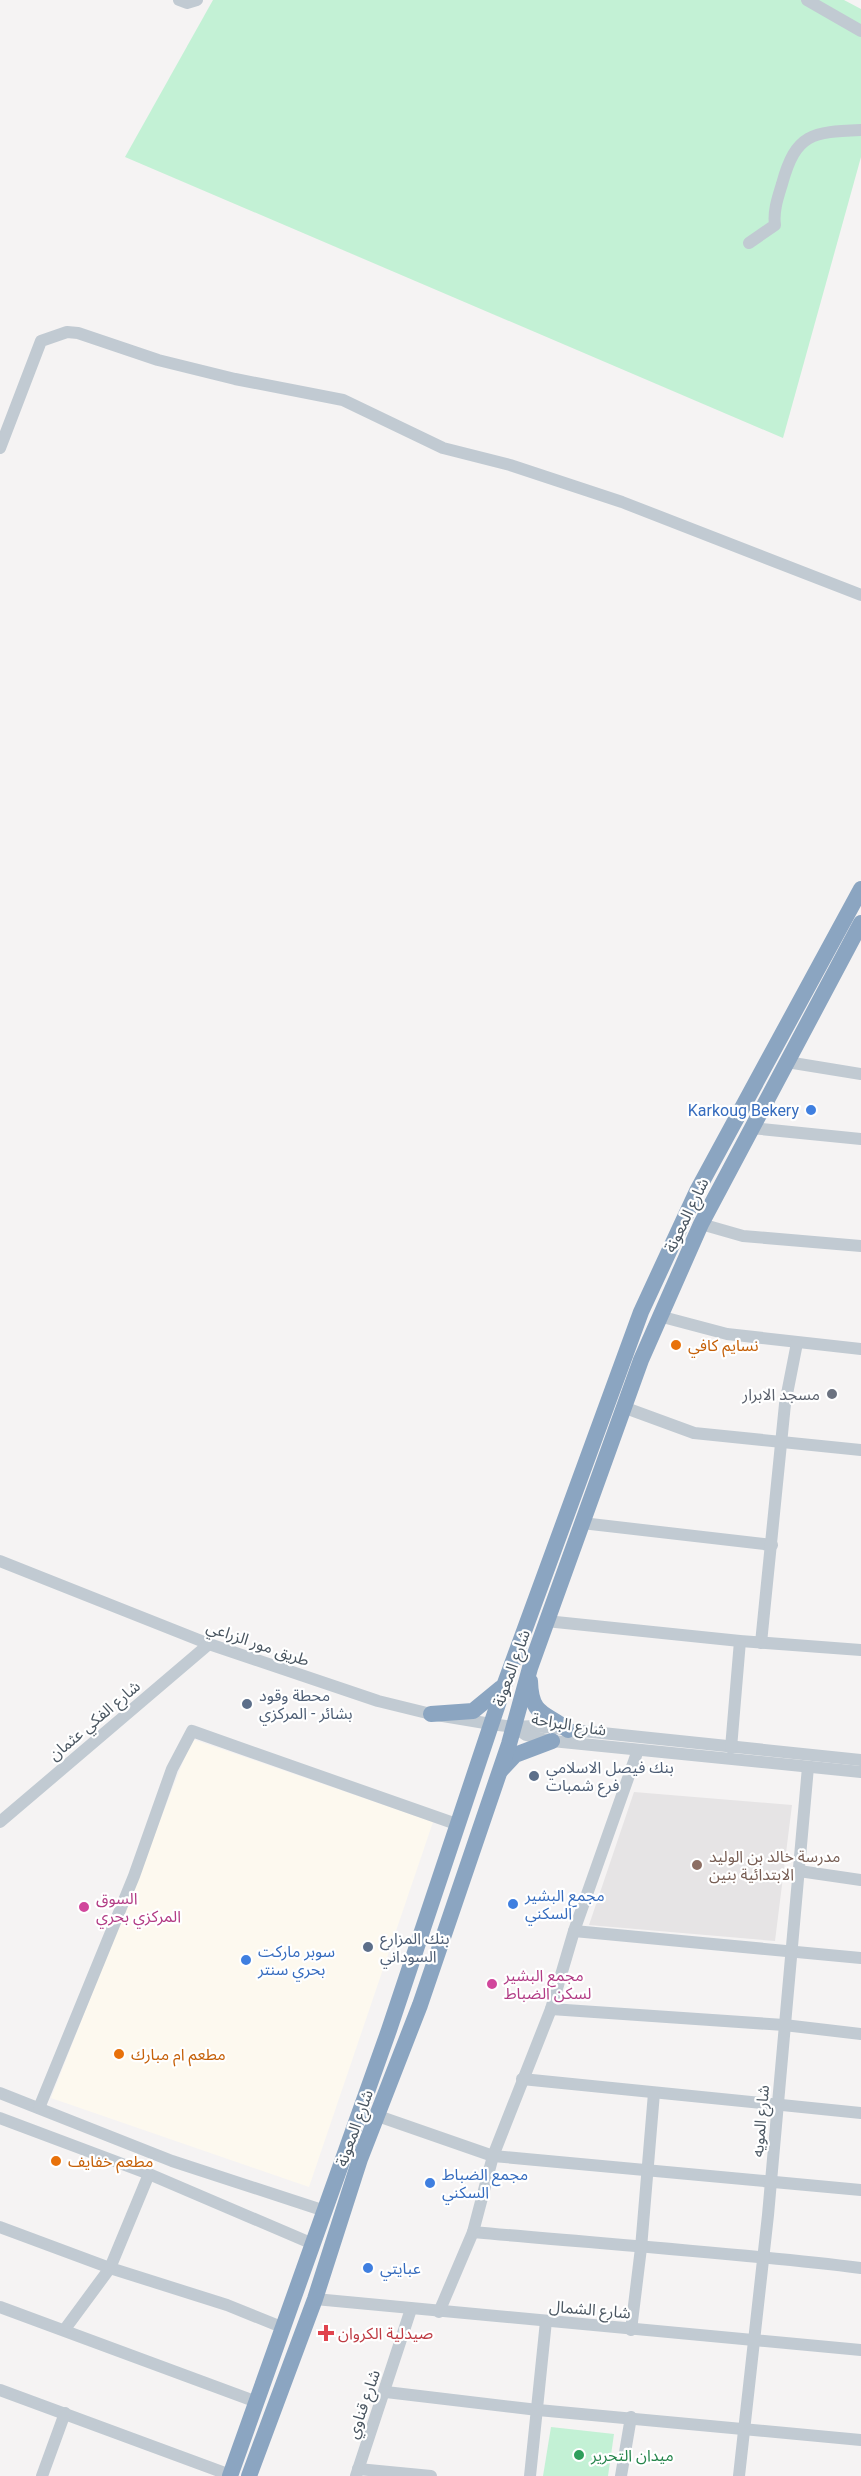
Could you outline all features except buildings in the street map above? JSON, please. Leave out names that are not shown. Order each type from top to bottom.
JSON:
[{"type":"highway","name":"شارع المعونة","points":[[249,2476],[315,2299],[352,2156],[491,1724],[660,1267],[697,1191],[861,889]]},
{"type":"highway","name":"شارع المعونة","points":[[230,2475],[325,2211],[352,2156],[378,2116],[420,2005],[514,1727],[546,1621],[623,1407],[659,1316],[701,1224],[786,1062],[860,929]]},
{"type":"highway","points":[[530,1668],[532,1703],[549,1720],[568,1730]]},
{"type":"highway","points":[[431,1714],[473,1711],[504,1686]]},
{"type":"highway","points":[[497,1775],[515,1755],[552,1741]]},
{"type":"street","points":[[179,0],[187,3],[197,0]]},
{"type":"street","points":[[807,0],[861,31]]},
{"type":"street","points":[[749,243],[775,225],[775,207],[789,159],[801,143],[816,135],[861,130]]},
{"type":"street","points":[[0,448],[41,341],[67,332],[78,333],[158,360],[235,379],[344,400],[432,444],[510,465],[622,502],[861,595]]},
{"type":"street","points":[[786,1062],[861,1074]]},
{"type":"street","points":[[751,1128],[861,1139]]},
{"type":"street","points":[[701,1224],[743,1236],[861,1246]]},
{"type":"street","points":[[659,1316],[727,1334],[861,1348]]},
{"type":"street","points":[[761,1643],[788,1387],[797,1343]]},
{"type":"street","points":[[623,1407],[694,1433],[782,1444],[861,1450]]},
{"type":"street","points":[[582,1523],[772,1545]]},
{"type":"street","name":"طريق مور الزراعي","points":[[0,1560],[210,1644],[378,1701],[431,1714],[514,1727]]},
{"type":"street","points":[[546,1621],[761,1643],[861,1650]]},
{"type":"street","points":[[731,1748],[740,1641]]},
{"type":"street","name":"شارع الفكي عثمان","points":[[0,1822],[210,1644]]},
{"type":"street","name":"شارع البراحة","points":[[514,1727],[535,1726],[861,1760]]},
{"type":"street","name":"شارع البراحة","points":[[514,1727],[526,1736],[552,1741],[861,1772]]},
{"type":"street","points":[[39,2108],[134,1876],[172,1769],[192,1731],[459,1825]]},
{"type":"street","points":[[439,2312],[473,2232],[493,2156],[551,2009],[574,1931],[638,1750]]},
{"type":"street","name":"شارع المويه","points":[[739,2476],[764,2256],[808,1767]]},
{"type":"street","points":[[799,1871],[861,1880]]},
{"type":"street","points":[[574,1931],[861,1958]]},
{"type":"street","points":[[551,2009],[784,2025],[861,2034]]},
{"type":"street","points":[[522,2079],[861,2113]]},
{"type":"street","points":[[631,2330],[641,2248],[654,2093]]},
{"type":"street","points":[[1,2095],[172,2162],[325,2211]]},
{"type":"street","points":[[378,2116],[493,2156],[861,2190]]},
{"type":"street","points":[[0,2118],[148,2174],[313,2244]]},
{"type":"street","points":[[65,2329],[110,2268],[148,2174]]},
{"type":"street","points":[[0,2228],[110,2268],[227,2305],[284,2328]]},
{"type":"street","points":[[473,2232],[641,2248],[764,2256],[861,2268]]},
{"type":"street","name":"شارع الشمال","points":[[315,2299],[861,2350]]},
{"type":"street","points":[[0,2307],[65,2329],[257,2402]]},
{"type":"street","name":"شارع قناوي","points":[[357,2473],[386,2392],[411,2309]]},
{"type":"street","points":[[530,2476],[546,2322]]},
{"type":"street","points":[[0,2390],[230,2475]]},
{"type":"street","points":[[386,2392],[538,2410],[861,2440]]},
{"type":"street","points":[[42,2476],[65,2413]]},
{"type":"street","points":[[621,2476],[631,2417]]},
{"type":"street","points":[[357,2473],[431,2476]]},
{"type":"shaded area","name":"سوبر ماركت بحري سنتر","points":[[192,1739],[433,1822],[309,2187],[51,2098]]},
{"type":"shaded area","name":"مدرسة خالد بن الوليد الابتدائية بنين","points":[[634,1792],[792,1805],[775,1941],[589,1925]]},
{"type":"green space","points":[[213,0],[844,0],[861,9],[861,157],[783,438],[125,157]]},
{"type":"green space","name":"ميدان التحرير","points":[[551,2427],[614,2434],[608,2476],[543,2476]]},
{"type":"place","name":"Karkoug Bekery","points":[[811,1110]]},
{"type":"place","name":"نسايم كافي","points":[[676,1345]]},
{"type":"place","name":"مسجد الابرار","points":[[832,1394]]},
{"type":"place","name":"محطة وقود بشائر - المركزي","points":[[247,1704]]},
{"type":"place","name":"بنك فيصل الاسلامي فرع شمبات","points":[[534,1776]]},
{"type":"place","name":"مدرسة خالد بن الوليد الابتدائية بنين","points":[[697,1865]]},
{"type":"place","name":"مجمع البشير السكني","points":[[513,1904]]},
{"type":"place","name":"السوق المركزي بحري","points":[[84,1907]]},
{"type":"place","name":"بنك المزارع السوداني","points":[[368,1947]]},
{"type":"place","name":"سوبر ماركت بحري سنتر","points":[[246,1960]]},
{"type":"place","name":"مجمع البشير لسكن الضباط","points":[[492,1984]]},
{"type":"place","name":"مطعم ام مبارك","points":[[119,2054]]},
{"type":"place","name":"مطعم خفايف","points":[[56,2161]]},
{"type":"place","name":"مجمع الضباط السكني","points":[[430,2183]]},
{"type":"place","name":"عبايتي","points":[[368,2268]]},
{"type":"place","name":"صيدلية الكروان","points":[[326,2333]]},
{"type":"place","name":"ميدان التحرير","points":[[579,2455]]}]
